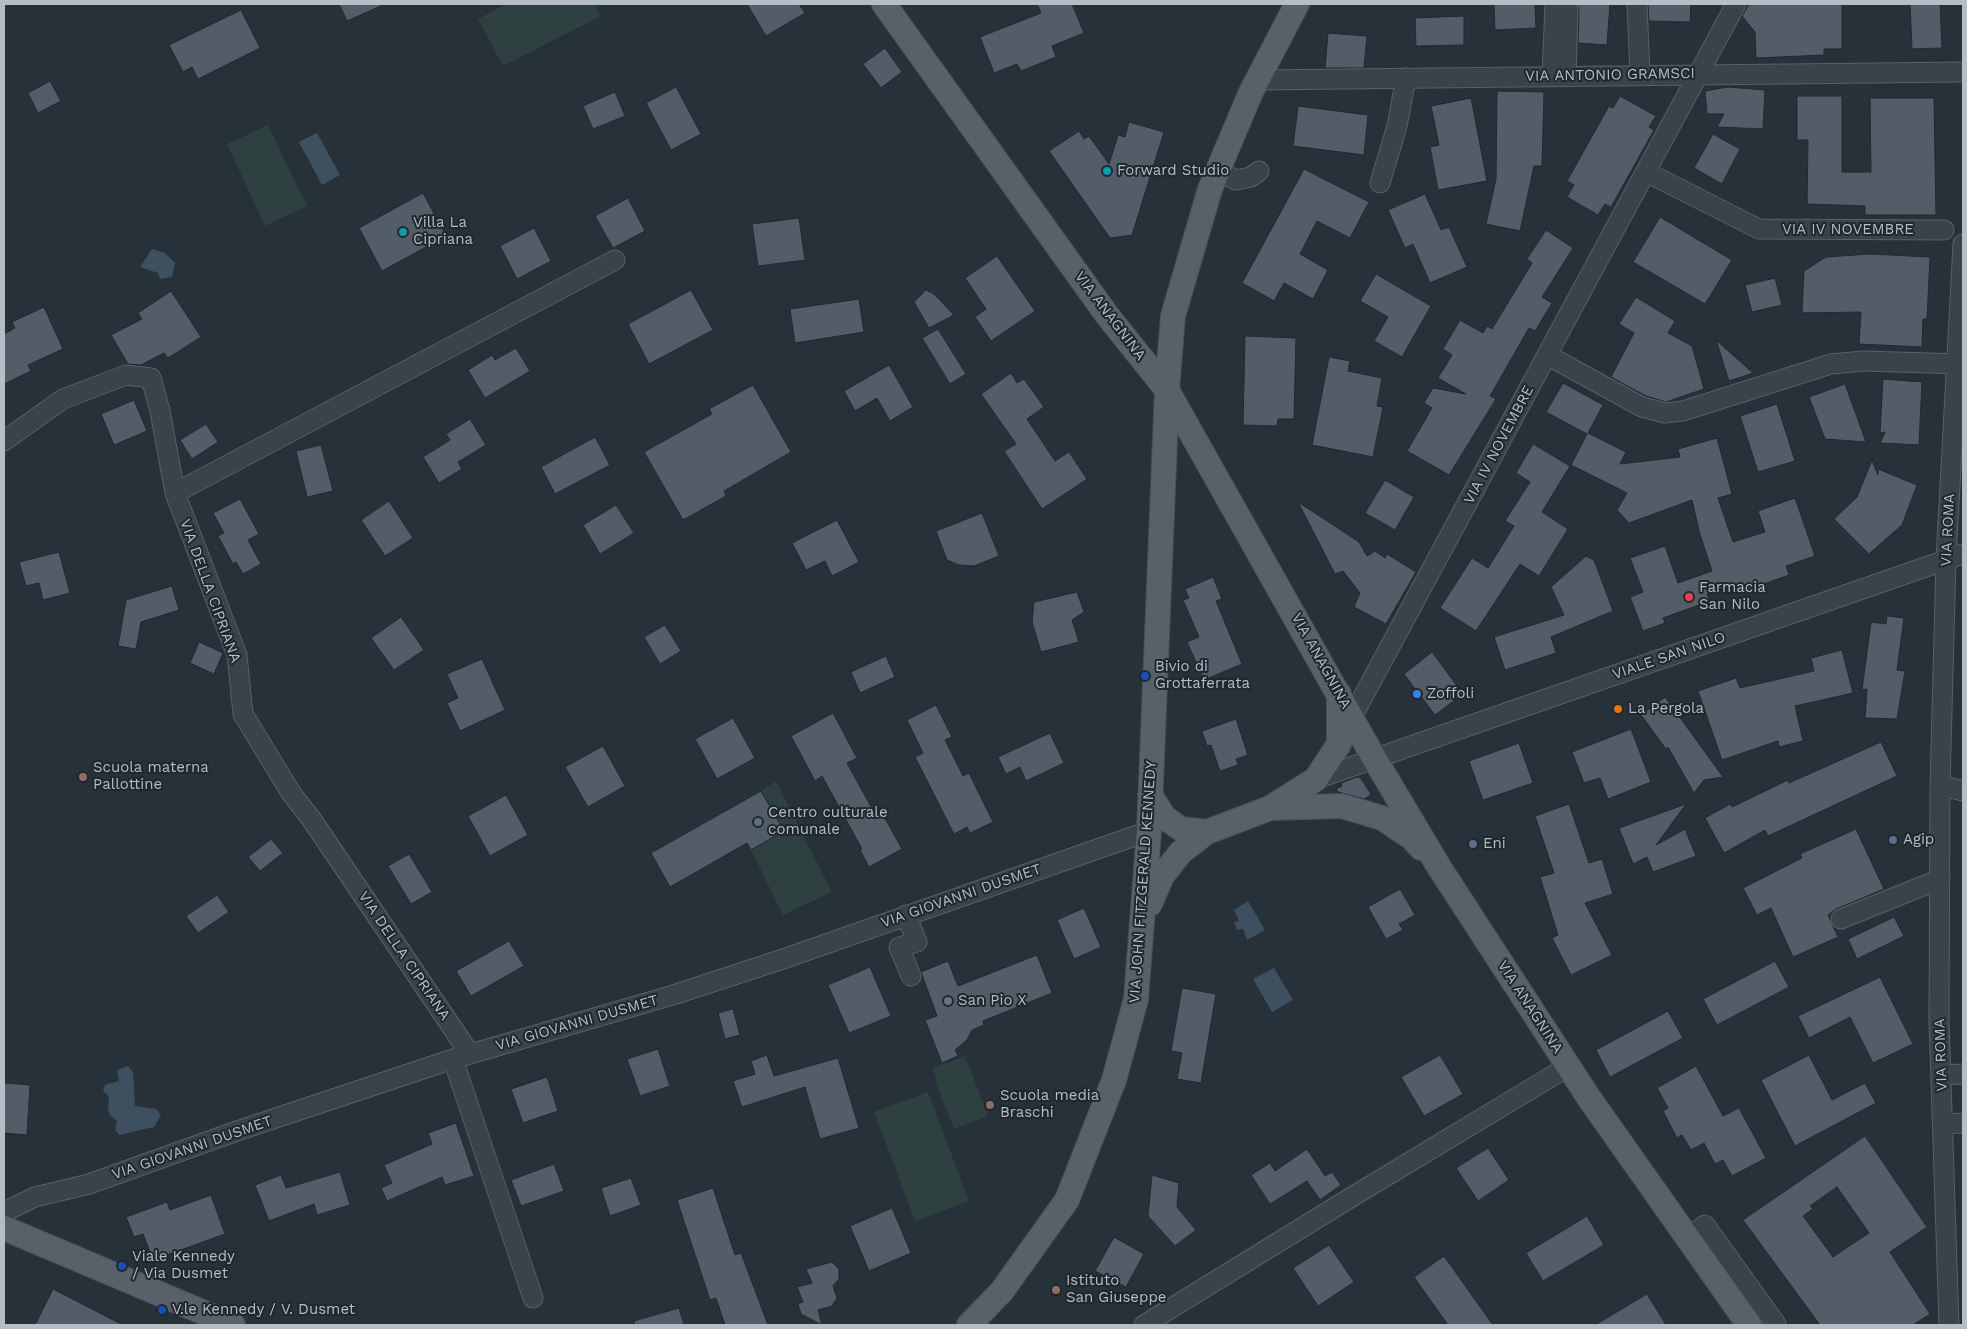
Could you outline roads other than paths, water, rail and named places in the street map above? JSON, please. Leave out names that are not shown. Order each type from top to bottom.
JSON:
[{"type":"main road","name":"VIA ANAGNINA","points":[[884,4],[1106,315],[1167,390],[1374,758],[1439,867],[1569,1066],[1749,1325]]},
{"type":"main road","name":"VIA JOHN FITZGERALD KENNEDY","points":[[969,1325],[1002,1290],[1067,1200],[1114,1080],[1136,1000],[1149,831],[1167,390],[1173,316],[1206,201],[1243,110],[1296,4]]},
{"type":"main road","points":[[1164,456],[1170,450],[1182,445],[1189,446],[1204,455]]},
{"type":"main road","points":[[1143,921],[1162,876],[1181,852],[1207,832],[1270,808],[1316,779],[1338,744],[1339,693]]},
{"type":"main road","points":[[1150,795],[1164,817],[1181,829],[1207,832]]},
{"type":"main road","points":[[1270,808],[1342,806],[1382,818],[1412,838],[1439,867]]},
{"type":"main road","points":[[4,1228],[232,1325]]},
{"type":"street","points":[[1637,4],[1640,75]]},
{"type":"street","name":"VIA IV NOVEMBRE","points":[[1352,717],[1736,4]]},
{"type":"street","points":[[1559,76],[1561,7]]},
{"type":"street","name":"VIA ANTONIO GRAMSCI","points":[[1257,80],[1963,72]]},
{"type":"street","points":[[1380,183],[1397,126],[1406,78]]},
{"type":"street","points":[[1218,171],[1236,180],[1251,176],[1259,171]]},
{"type":"street","name":"VIA IV NOVEMBRE","points":[[1646,172],[1760,229],[1944,230]]},
{"type":"street","name":"VIA ROMA","points":[[1949,1325],[1941,1075],[1940,785],[1955,557],[1963,244]]},
{"type":"street","points":[[174,493],[615,260]]},
{"type":"street","points":[[1548,355],[1642,407],[1665,413],[1691,409],[1831,364],[1863,361],[1960,364]]},
{"type":"street","name":"VIA DELLA CIPRIANA","points":[[4,442],[63,399],[126,375],[151,378],[160,411],[174,493],[237,656],[243,714],[291,793],[318,828],[462,1056],[533,1298]]},
{"type":"street","name":"VIALE SAN NILO","points":[[1316,779],[1955,557]]},
{"type":"street","points":[[1940,785],[1963,790]]},
{"type":"street","name":"VIA GIOVANNI DUSMET","points":[[4,1212],[35,1197],[89,1184],[462,1056],[673,995],[1149,831]]},
{"type":"street","points":[[1841,918],[1940,880]]},
{"type":"street","points":[[906,915],[917,942],[899,947],[911,976]]},
{"type":"street","points":[[1144,1325],[1346,1200],[1569,1066]]},
{"type":"street","points":[[1941,1075],[1963,1074]]},
{"type":"street","points":[[1943,1124],[1963,1123]]},
{"type":"street","points":[[1687,1238],[1705,1225],[1776,1324],[1774,1325]]},
{"type":"water","points":[[317,133],[340,175],[322,185],[299,142]]},
{"type":"water","points":[[152,249],[165,253],[175,263],[172,277],[160,279],[158,273],[140,267]]},
{"type":"water","points":[[1248,901],[1265,930],[1247,940],[1243,929],[1237,930],[1234,922],[1239,921],[1234,910]]},
{"type":"water","points":[[1274,968],[1293,1000],[1272,1012],[1253,979]]},
{"type":"water","points":[[128,1066],[133,1072],[135,1106],[156,1109],[161,1115],[154,1127],[119,1135],[115,1130],[117,1121],[110,1115],[108,1109],[109,1097],[103,1091],[105,1085],[119,1081],[117,1070]]},
{"type":"place","name":"Forward Studio","points":[[1107,171]]},
{"type":"place","name":"Villa La Cipriana","points":[[403,232]]},
{"type":"place","name":"Farmacia San Nilo","points":[[1689,597]]},
{"type":"place","name":"Bivio di Grottaferrata","points":[[1145,676]]},
{"type":"place","name":"Zoffoli","points":[[1417,694]]},
{"type":"place","name":"La Pergola","points":[[1618,709]]},
{"type":"place","name":"Scuola materna Pallottine","points":[[83,777]]},
{"type":"place","name":"Centro culturale comunale","points":[[758,822]]},
{"type":"place","name":"Agip","points":[[1893,840]]},
{"type":"place","name":"Eni","points":[[1473,844]]},
{"type":"place","name":"San Pio X","points":[[948,1001]]},
{"type":"place","name":"Scuola media Braschi","points":[[990,1105]]},
{"type":"place","name":"Viale Kennedy / Via Dusmet","points":[[122,1266]]},
{"type":"place","name":"Istituto San Giuseppe","points":[[1056,1290]]},
{"type":"place","name":"V.le Kennedy / V. Dusmet","points":[[162,1310]]}]
